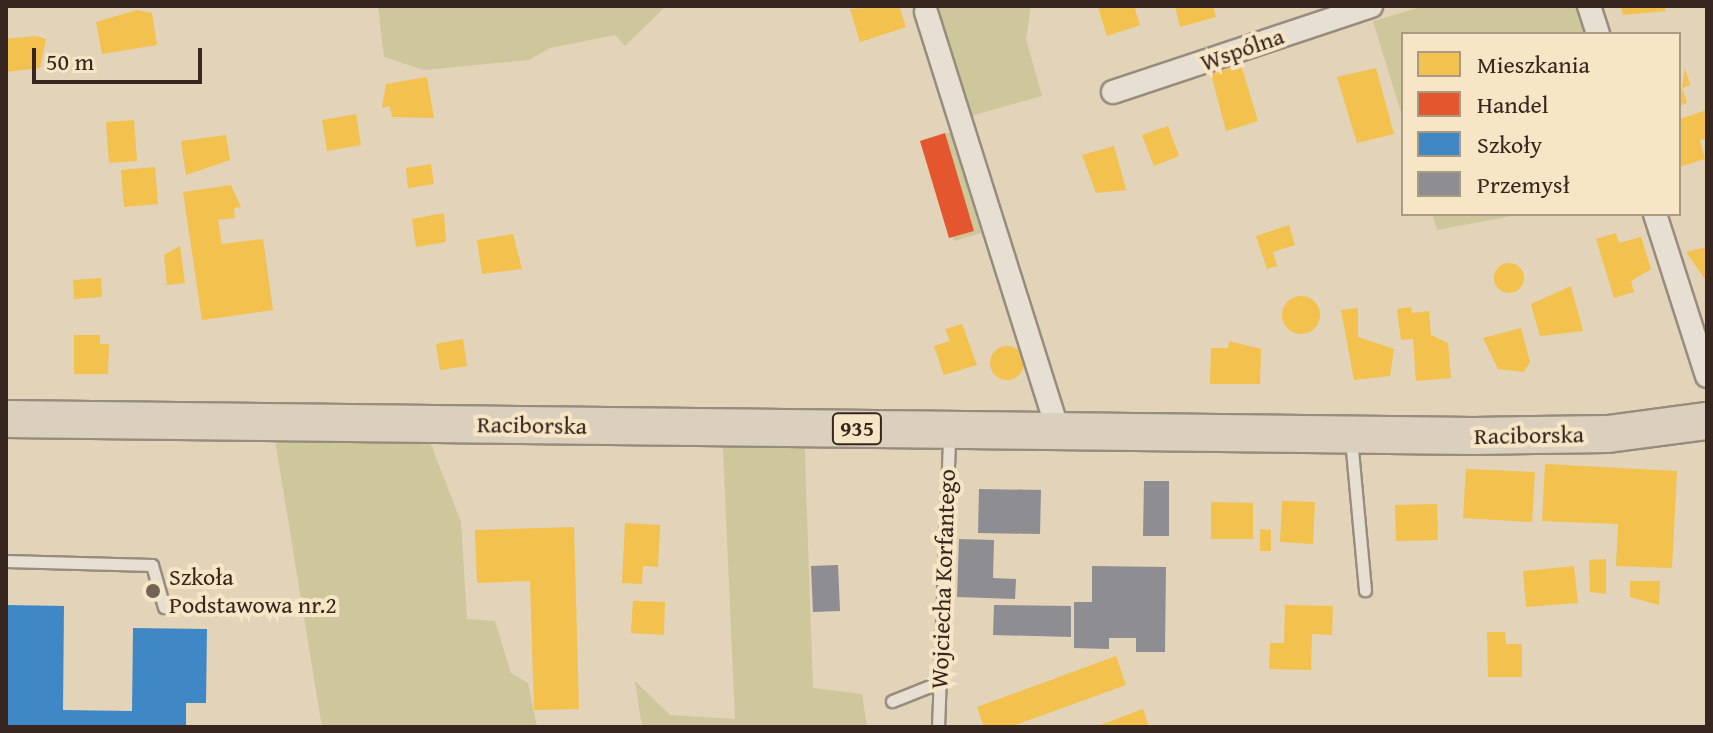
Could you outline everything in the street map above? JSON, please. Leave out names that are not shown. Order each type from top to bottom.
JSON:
[{"type":"main road","name":"Raciborska","points":[[6,419],[1351,435],[1608,434],[1707,421]]},
{"type":"street","name":"Wspólna","points":[[1113,92],[1371,6]]},
{"type":"street","points":[[1589,6],[1597,32]]},
{"type":"street","points":[[926,12],[1058,431]]},
{"type":"street","points":[[1656,216],[1707,376]]},
{"type":"lane","name":"Wojciecha Korfantego","points":[[938,727],[949,430]]},
{"type":"lane","points":[[1351,435],[1365,590]]},
{"type":"lane","points":[[6,561],[152,565],[164,607]]},
{"type":"lane","points":[[892,701],[940,682]]},
{"type":"shaded area","points":[[378,6],[666,6],[625,46],[615,35],[550,48],[529,60],[424,70],[384,57]]},
{"type":"shaded area","points":[[1031,6],[1026,39],[1042,96],[971,116],[937,8]]},
{"type":"shaded area","points":[[1425,6],[1581,6],[1589,32],[1401,32],[1401,112],[1373,21]]},
{"type":"shaded area","points":[[951,132],[981,233],[954,241],[924,140]]},
{"type":"shaded area","points":[[1433,216],[1511,216],[1437,230]]},
{"type":"shaded area","points":[[272,422],[423,424],[461,522],[467,619],[495,621],[511,673],[528,683],[537,727],[322,727]]},
{"type":"shaded area","points":[[722,428],[804,428],[813,688],[862,694],[867,727],[642,727],[635,681],[670,715],[735,719]]},
{"type":"building: Mieszkania","points":[[899,6],[906,27],[860,42],[850,9]]},
{"type":"building: Mieszkania","points":[[1134,6],[1140,25],[1107,36],[1098,7]]},
{"type":"building: Mieszkania","points":[[1175,6],[1213,6],[1216,17],[1180,27]]},
{"type":"building: Mieszkania","points":[[1621,6],[1664,6],[1666,11],[1623,15]]},
{"type":"building: Mieszkania","points":[[137,10],[152,13],[157,45],[102,54],[96,22]]},
{"type":"building: Mieszkania","points":[[36,36],[46,39],[40,68],[6,72],[6,39]]},
{"type":"building: Mieszkania","points":[[1241,65],[1258,121],[1226,131],[1211,74]]},
{"type":"building: Mieszkania","points":[[1376,68],[1394,134],[1357,143],[1337,77]]},
{"type":"building: Mieszkania","points":[[1685,68],[1690,85],[1682,88],[1687,103],[1681,105],[1681,93]]},
{"type":"building: Mieszkania","points":[[427,77],[434,118],[392,117],[390,106],[382,108],[386,84]]},
{"type":"building: Mieszkania","points":[[1707,110],[1707,138],[1700,140],[1705,159],[1681,166],[1681,118]]},
{"type":"building: Mieszkania","points":[[356,114],[361,145],[327,151],[322,120]]},
{"type":"building: Mieszkania","points":[[134,120],[137,161],[109,163],[106,122]]},
{"type":"building: Mieszkania","points":[[1168,126],[1179,156],[1154,166],[1142,135]]},
{"type":"building: Mieszkania","points":[[226,135],[230,160],[186,175],[181,141]]},
{"type":"building: Mieszkania","points":[[1114,146],[1126,190],[1096,193],[1082,155]]},
{"type":"building: Mieszkania","points":[[431,164],[434,184],[408,188],[406,168]]},
{"type":"building: Mieszkania","points":[[155,167],[158,204],[124,207],[121,170]]},
{"type":"building: Mieszkania","points":[[231,185],[241,207],[234,208],[235,218],[218,220],[222,244],[263,239],[273,310],[202,320],[183,192]]},
{"type":"building: Mieszkania","points":[[444,213],[446,242],[416,247],[412,219]]},
{"type":"building: Mieszkania","points":[[1289,225],[1295,245],[1273,252],[1277,266],[1267,269],[1256,236]]},
{"type":"building: Mieszkania","points":[[1616,233],[1619,243],[1641,237],[1651,269],[1631,281],[1634,292],[1614,298],[1596,239]]},
{"type":"building: Mieszkania","points":[[513,234],[522,269],[482,274],[477,240]]},
{"type":"building: Mieszkania","points":[[180,246],[185,283],[167,285],[164,255]]},
{"type":"building: Mieszkania","points":[[1707,247],[1707,282],[1686,252]]},
{"type":"building: Mieszkania","points":[[1509,263],[1520,267],[1524,278],[1520,289],[1509,293],[1498,289],[1494,278],[1498,267]]},
{"type":"building: Mieszkania","points":[[101,278],[102,297],[74,299],[73,280]]},
{"type":"building: Mieszkania","points":[[1571,286],[1583,331],[1540,336],[1531,304]]},
{"type":"building: Mieszkania","points":[[1301,296],[1315,301],[1320,315],[1315,329],[1301,334],[1287,329],[1282,315],[1287,301]]},
{"type":"building: Mieszkania","points":[[1411,307],[1412,313],[1429,311],[1431,335],[1448,343],[1451,378],[1416,381],[1413,339],[1401,340],[1397,309]]},
{"type":"building: Mieszkania","points":[[1358,308],[1358,337],[1394,349],[1390,376],[1354,380],[1341,310]]},
{"type":"building: Mieszkania","points":[[962,324],[977,365],[944,375],[934,346],[950,341],[945,329]]},
{"type":"building: Mieszkania","points":[[1521,328],[1530,362],[1524,372],[1498,369],[1483,338]]},
{"type":"building: Mieszkania","points":[[74,335],[100,335],[100,344],[109,344],[108,374],[74,374]]},
{"type":"building: Mieszkania","points":[[463,339],[467,366],[440,370],[436,344]]},
{"type":"building: Mieszkania","points":[[1229,341],[1261,349],[1260,384],[1210,384],[1211,348],[1228,348]]},
{"type":"building: Mieszkania","points":[[1007,346],[1019,351],[1024,363],[1019,375],[1007,380],[995,375],[990,363],[995,351]]},
{"type":"building: Mieszkania","points":[[1545,464],[1677,471],[1672,568],[1616,566],[1618,524],[1542,521]]},
{"type":"building: Mieszkania","points":[[1466,469],[1535,472],[1532,522],[1463,518]]},
{"type":"building: Mieszkania","points":[[1282,501],[1315,502],[1313,544],[1280,542]]},
{"type":"building: Mieszkania","points":[[1211,502],[1253,503],[1253,539],[1211,539]]},
{"type":"building: Mieszkania","points":[[1437,504],[1438,540],[1396,541],[1395,505]]},
{"type":"building: Mieszkania","points":[[625,523],[660,525],[658,567],[643,566],[642,584],[622,583]]},
{"type":"building: Mieszkania","points":[[574,527],[579,709],[534,710],[530,581],[477,583],[475,530]]},
{"type":"building: Mieszkania","points":[[1260,529],[1271,530],[1271,551],[1260,551]]},
{"type":"building: Mieszkania","points":[[1606,559],[1606,594],[1590,592],[1589,560]]},
{"type":"building: Mieszkania","points":[[1574,566],[1578,603],[1526,607],[1523,571]]},
{"type":"building: Mieszkania","points":[[1630,581],[1660,581],[1659,605],[1630,597]]},
{"type":"building: Mieszkania","points":[[633,601],[665,602],[664,635],[631,633]]},
{"type":"building: Mieszkania","points":[[1285,605],[1333,606],[1332,635],[1312,634],[1311,670],[1269,669],[1270,643],[1284,643]]},
{"type":"building: Mieszkania","points":[[1487,632],[1505,632],[1506,644],[1522,644],[1522,677],[1488,677]]},
{"type":"building: Mieszkania","points":[[1116,656],[1126,685],[1010,727],[984,727],[977,707]]},
{"type":"building: Mieszkania","points":[[1143,709],[1149,727],[1095,727]]},
{"type":"building: Handel","points":[[945,133],[974,231],[949,238],[920,141]]},
{"type":"building: Szkoły","name":"Szkoła Podstawowa nr.2","points":[[6,605],[64,606],[63,710],[132,711],[133,628],[207,629],[206,703],[186,703],[186,727],[6,727]]},
{"type":"building: Przemysł","points":[[1144,481],[1169,481],[1169,536],[1143,536]]},
{"type":"building: Przemysł","points":[[979,489],[1041,490],[1040,534],[978,533]]},
{"type":"building: Przemysł","points":[[959,539],[994,540],[993,578],[1016,579],[1015,599],[957,597]]},
{"type":"building: Przemysł","points":[[838,565],[840,611],[813,612],[811,566]]},
{"type":"building: Przemysł","points":[[1092,566],[1166,567],[1165,652],[1136,652],[1136,638],[1109,638],[1109,649],[1074,648],[1074,602],[1092,602]]},
{"type":"building: Przemysł","points":[[994,605],[1071,606],[1071,637],[993,635]]},
{"type":"place","name":"Szkoła Podstawowa nr.2","points":[[153,591]]}]
